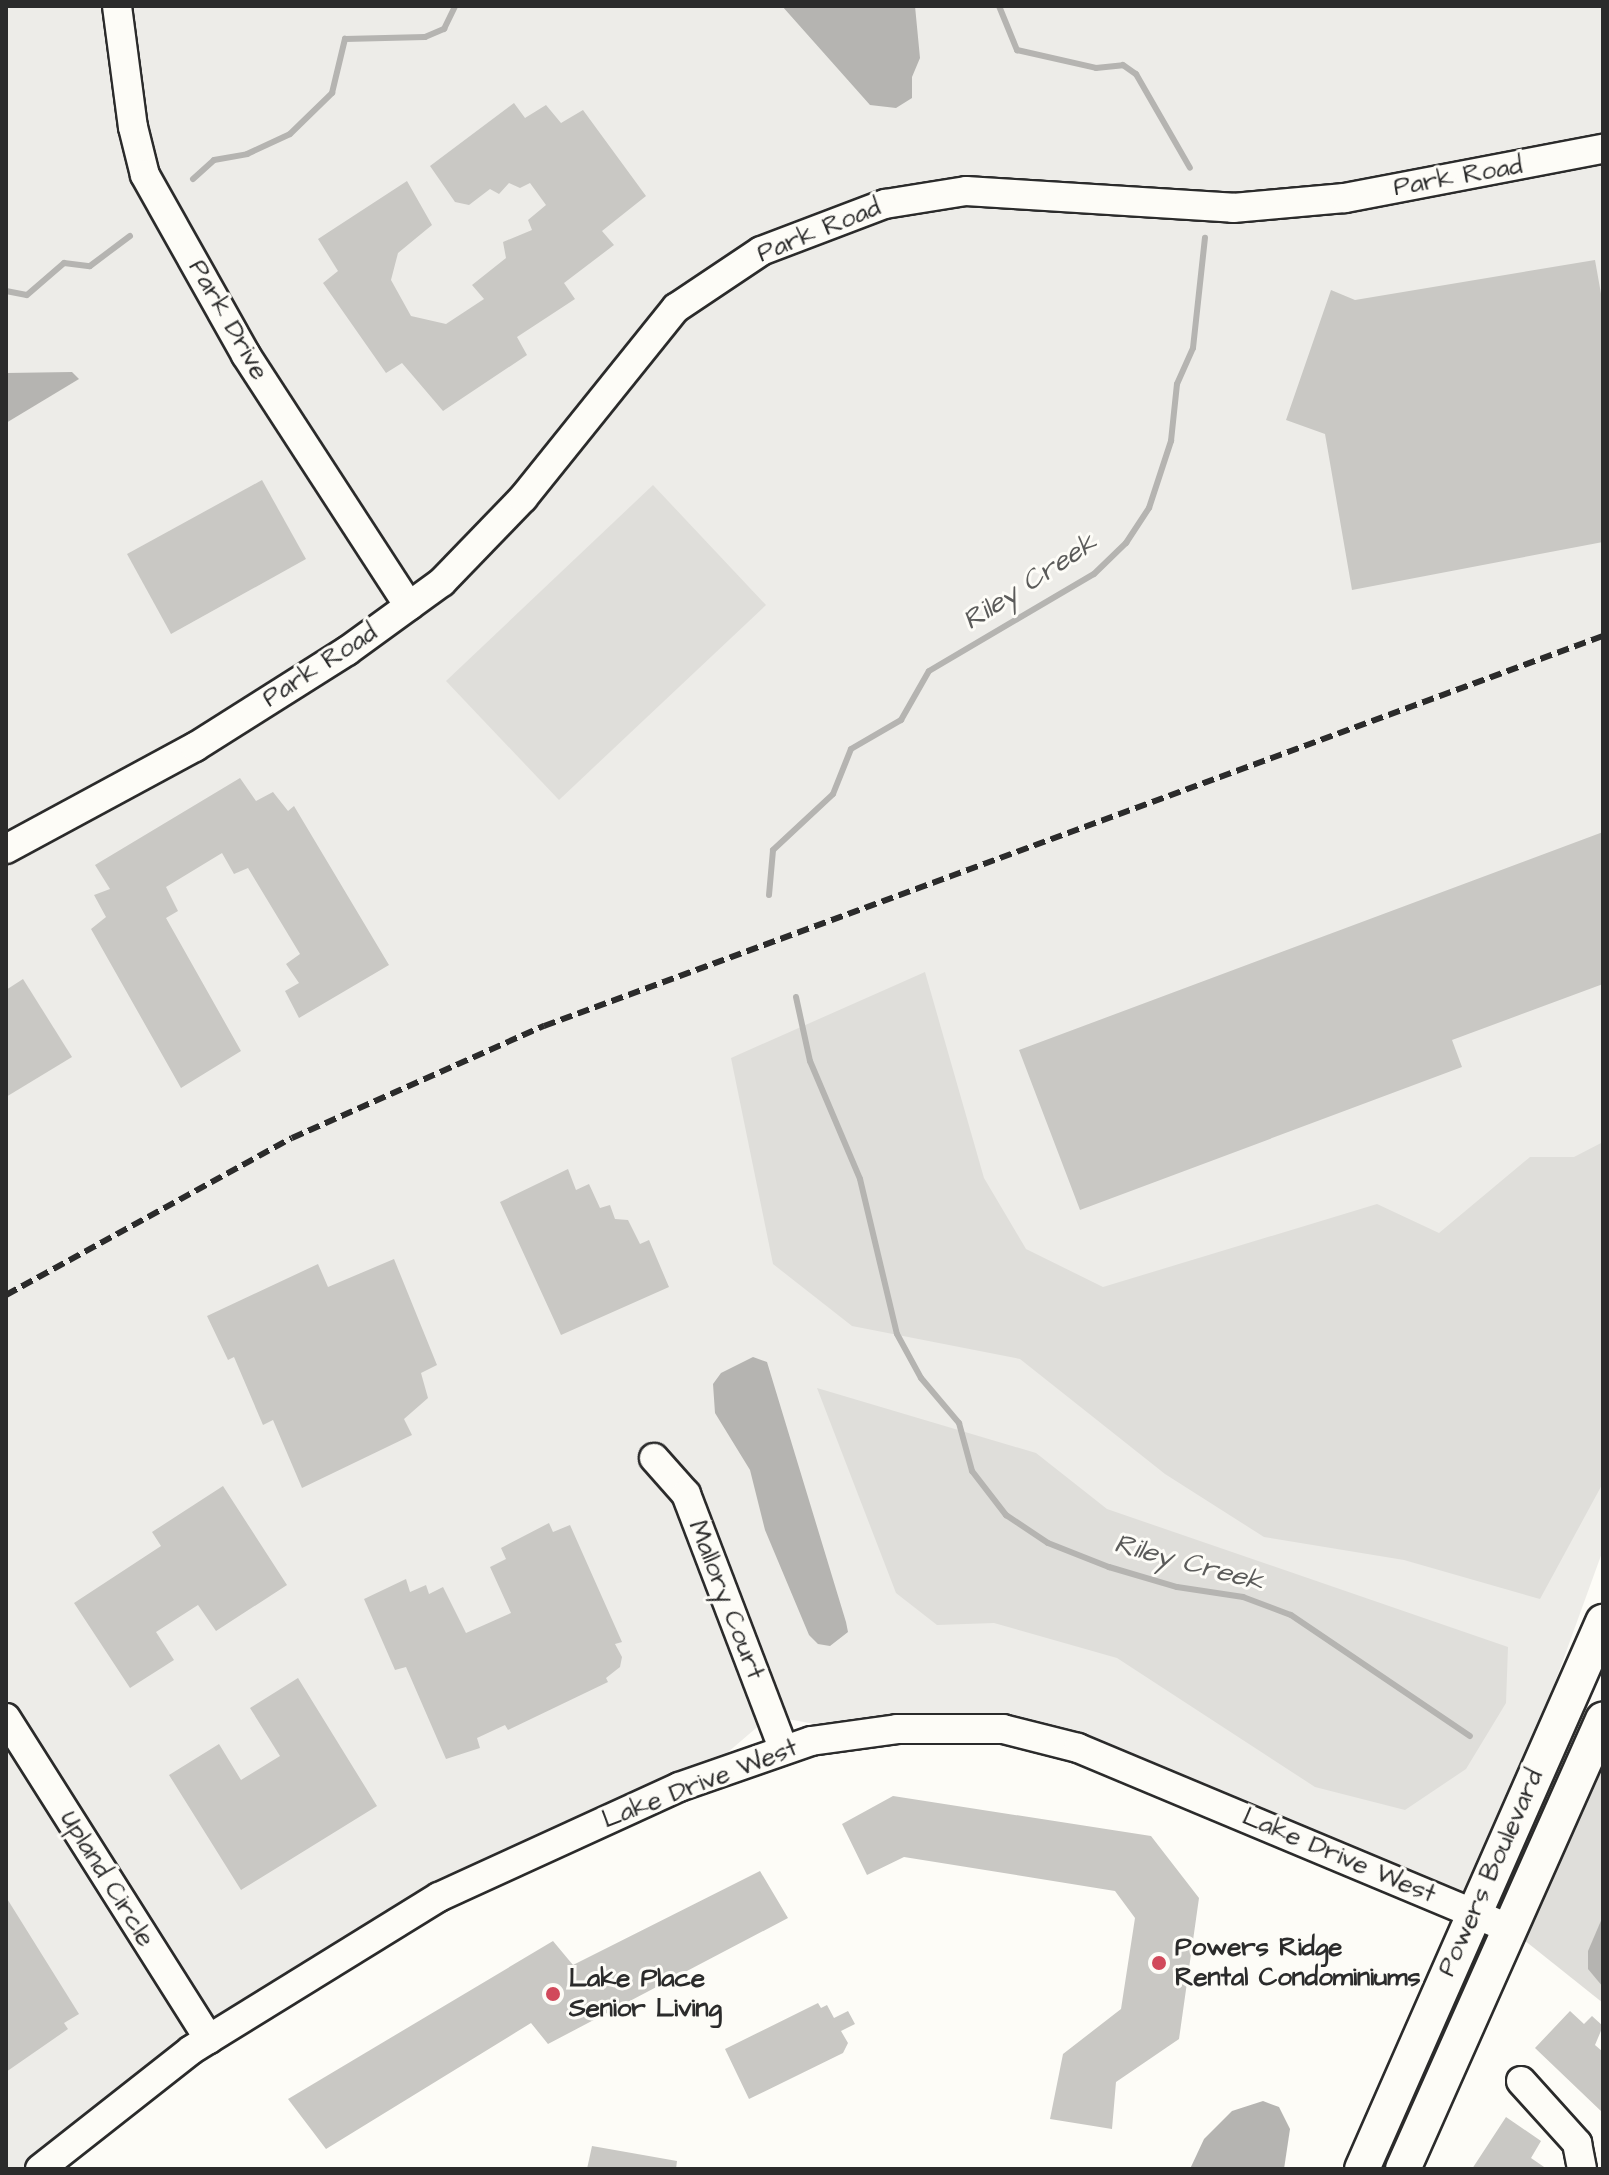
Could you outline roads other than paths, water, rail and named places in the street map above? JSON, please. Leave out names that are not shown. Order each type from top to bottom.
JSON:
[{"type":"main road","name":"Powers Boulevard","points":[[1362,2169],[1471,1914],[1603,1622]]},
{"type":"main road","name":"Powers Boulevard","points":[[1403,2169],[1603,1719]]},
{"type":"street","name":"Park Drive","points":[[117,6],[133,127],[145,175],[246,355],[409,606]]},
{"type":"street","name":"Park Road","points":[[6,849],[195,747],[442,582],[523,498],[676,308],[761,251],[885,204],[966,191],[1233,208],[1345,198],[1603,149]]},
{"type":"street","name":"Mallory Court","points":[[654,1458],[686,1494],[784,1750]]},
{"type":"street","name":"Upland Circle","points":[[6,1718],[209,2039]]},
{"type":"street","name":"Lake Drive West","points":[[40,2169],[209,2039],[439,1897],[679,1787],[811,1741],[897,1729],[1003,1729],[1091,1754],[1509,1928]]},
{"type":"street","points":[[1521,2081],[1577,2143],[1582,2169]]},
{"type":"waterway","name":"Riley Creek","points":[[193,179],[214,160],[247,154],[290,134],[332,93],[345,39],[425,37],[444,29],[455,6]]},
{"type":"waterway","name":"Riley Creek","points":[[999,6],[1017,50],[1096,68],[1123,65],[1136,74],[1190,168]]},
{"type":"waterway","name":"Riley Creek","points":[[6,291],[27,295],[64,263],[90,266],[130,236]]},
{"type":"waterway","name":"Riley Creek","points":[[769,895],[773,850],[833,794],[851,749],[901,720],[929,671],[1094,574],[1126,543],[1149,508],[1171,441],[1177,384],[1193,348],[1205,238]]},
{"type":"waterway","name":"Riley Creek","points":[[796,997],[810,1061],[860,1179],[897,1334],[921,1378],[959,1423],[972,1471],[1006,1515],[1048,1543],[1109,1567],[1177,1587],[1243,1597],[1291,1615],[1470,1736]]},
{"type":"railway","points":[[6,1295],[292,1138],[544,1026],[1603,636]]},
{"type":"place","name":"Powers Ridge Rental Condominiums","points":[[1159,1963]]},
{"type":"place","name":"Lake Place Senior Living","points":[[553,1994]]}]
